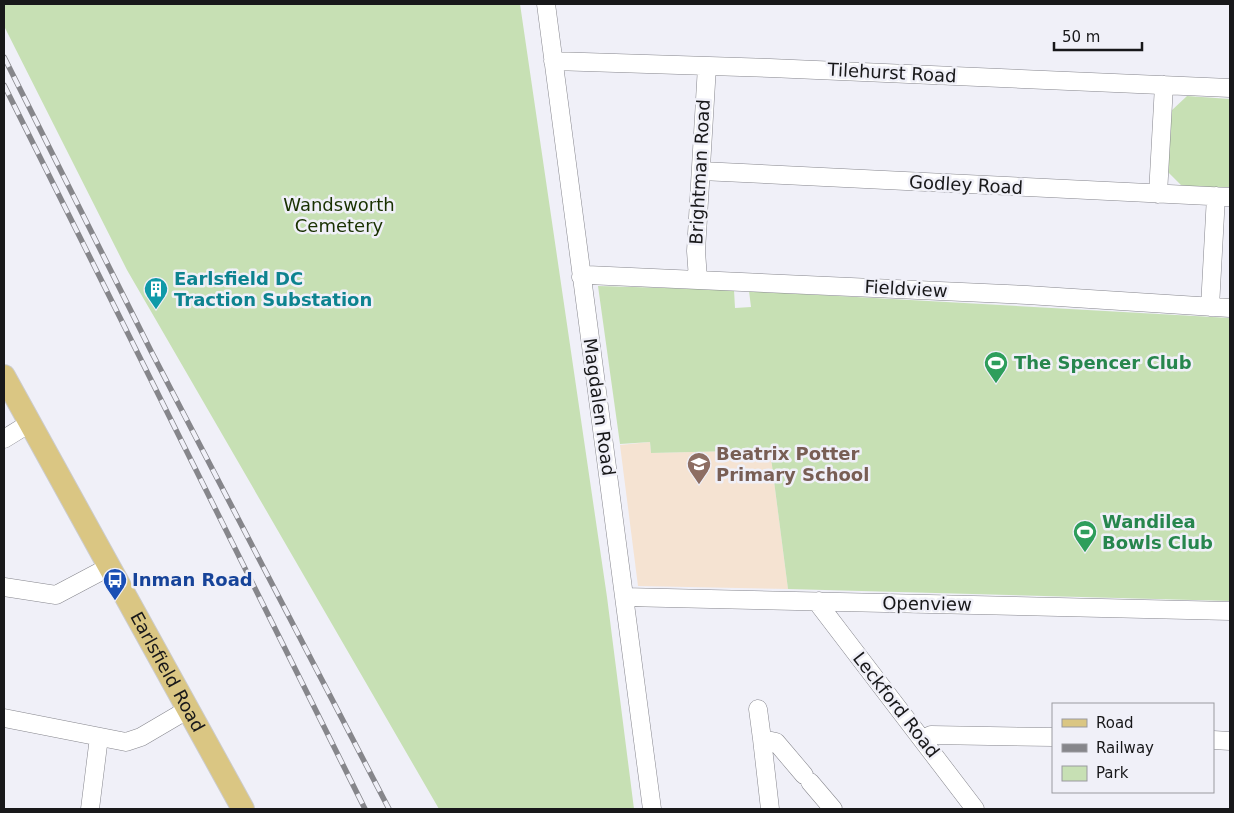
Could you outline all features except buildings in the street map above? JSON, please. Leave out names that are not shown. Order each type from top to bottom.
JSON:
[{"type":"main road","name":"Earlsfield Road","points":[[4,376],[243,809]]},
{"type":"street","name":"Magdalen Road","points":[[546,4],[652,809]]},
{"type":"street","name":"Tilehurst Road","points":[[553,61],[1230,88]]},
{"type":"street","name":"Brightman Road","points":[[698,279],[696,251],[706,66]]},
{"type":"street","points":[[1158,194],[1164,85]]},
{"type":"street","name":"Godley Road","points":[[701,171],[1223,196]]},
{"type":"street","points":[[1210,307],[1223,196]]},
{"type":"street","name":"Fieldview","points":[[581,277],[698,279],[1230,308]]},
{"type":"street","points":[[4,439],[30,423]]},
{"type":"street","points":[[4,587],[56,595],[109,567]]},
{"type":"street","name":"Openview","points":[[624,597],[1230,611]]},
{"type":"street","name":"Leckford Road","points":[[819,601],[823,611],[975,809]]},
{"type":"street","points":[[758,709],[770,809]]},
{"type":"street","points":[[4,718],[126,742],[141,737],[187,710]]},
{"type":"street","points":[[923,739],[931,735],[1052,737]]},
{"type":"street","points":[[90,809],[99,737]]},
{"type":"street","points":[[762,739],[776,742],[833,809]]},
{"type":"street","points":[[1214,740],[1230,741]]},
{"type":"shaded area","name":"Beatrix Potter Primary School","points":[[650,442],[651,453],[770,450],[788,589],[638,586],[620,445]]},
{"type":"green space","name":"Wandsworth Cemetery","points":[[4,4],[520,4],[607,597],[634,809],[439,809],[127,270],[4,26]]},
{"type":"green space","points":[[1187,96],[1230,99],[1230,187],[1183,187],[1168,172],[1170,112]]},
{"type":"green space","name":"The Spencer Club","points":[[598,286],[734,290],[735,308],[751,307],[749,291],[1230,318],[1230,601],[788,589],[770,450],[651,453],[650,442],[620,444]]},
{"type":"railway","points":[[4,57],[151,351],[389,809]]},
{"type":"railway","points":[[4,85],[365,809]]},
{"type":"place","name":"Earlsfield DC Traction Substation","points":[[156,310]]},
{"type":"place","name":"The Spencer Club","points":[[996,384]]},
{"type":"place","name":"Beatrix Potter Primary School","points":[[699,485]]},
{"type":"place","name":"Wandilea Bowls Club","points":[[1085,553]]},
{"type":"place","name":"Inman Road","points":[[115,601]]}]
